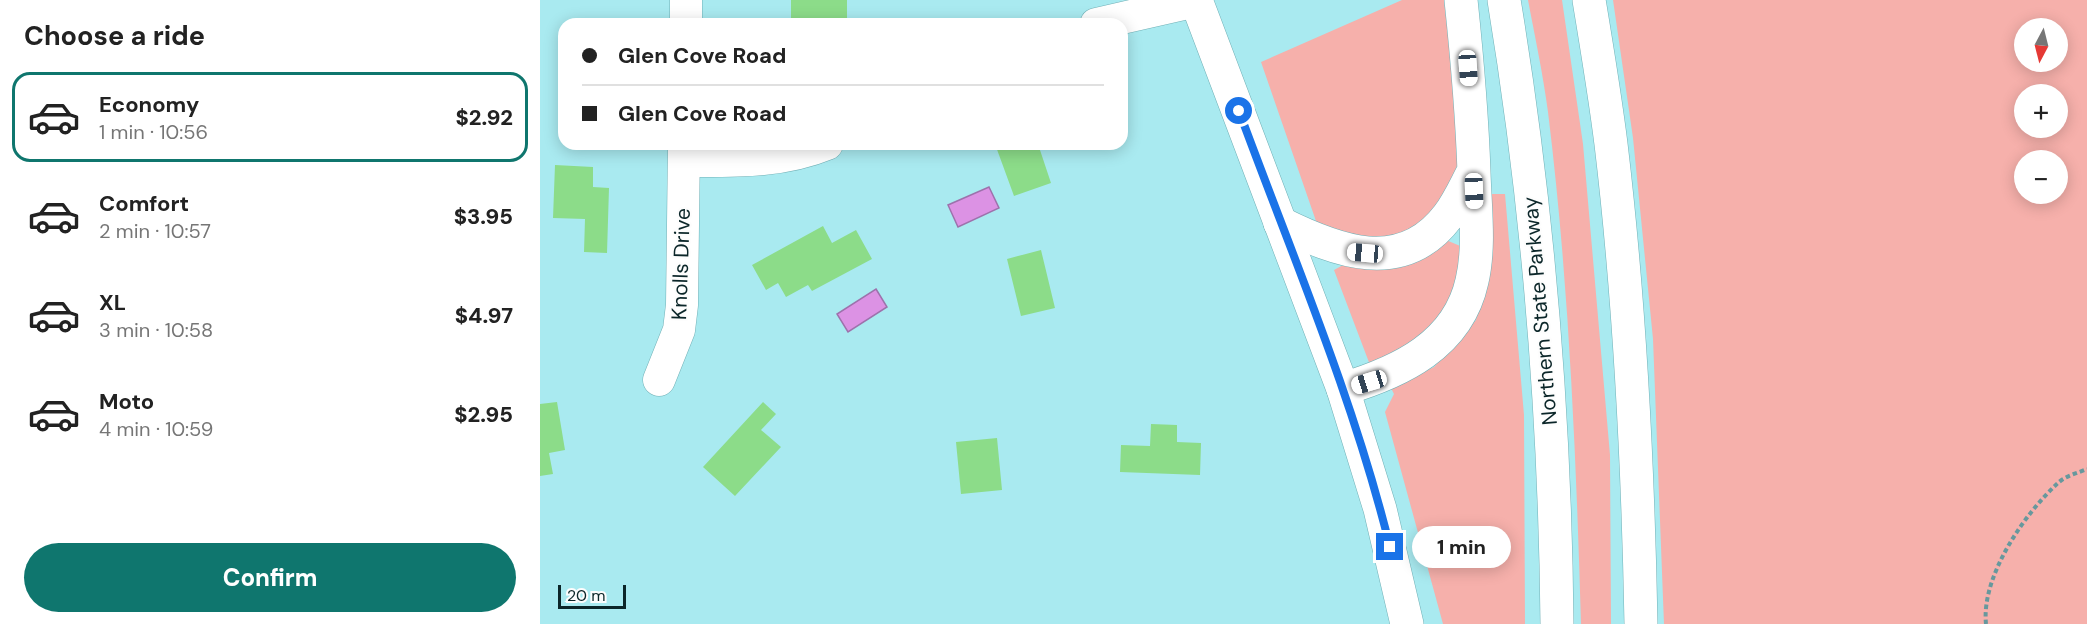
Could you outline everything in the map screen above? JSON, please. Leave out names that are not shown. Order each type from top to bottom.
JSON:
[{"type":"main road","points":[[1343,389],[1389,374],[1422,356],[1436,344],[1461,312],[1472,281],[1474,262],[1473,170],[1467,58],[1461,0]]},
{"type":"main road","name":"Northern State Parkway","points":[[1504,0],[1525,152],[1545,332],[1557,624]]},
{"type":"main road","points":[[1589,0],[1611,142],[1628,313],[1637,470],[1641,624]]},
{"type":"main road","points":[[1197,1],[1343,389],[1380,509],[1407,624]]},
{"type":"main road","points":[[1281,223],[1311,238],[1346,251],[1380,253],[1394,251],[1422,240],[1436,229],[1455,207],[1473,170]]},
{"type":"street","points":[[686,0],[686,18]]},
{"type":"street","points":[[1122,18],[1197,1]]},
{"type":"street","points":[[684,153],[761,160],[795,155],[810,150]]},
{"type":"street","name":"Knolls Drive","points":[[659,380],[679,330],[682,305],[684,153]]},
{"type":"path","points":[[1986,624],[1985,615],[1993,577],[2019,528],[2059,482],[2087,469]]},
{"type":"shaded area","points":[[1402,0],[1444,0],[1458,126],[1457,165],[1451,183],[1434,209],[1421,222],[1407,231],[1379,238],[1349,234],[1317,224],[1261,62]]},
{"type":"shaded area","points":[[1528,0],[1562,0],[1583,144],[1610,455],[1611,624],[1581,624],[1574,432],[1561,240],[1548,112]]},
{"type":"shaded area","points":[[1613,0],[2087,0],[2087,624],[1664,624],[1653,339],[1633,138]]},
{"type":"shaded area","points":[[989,187],[999,208],[958,227],[948,205]]},
{"type":"shaded area","points":[[1486,194],[1505,194],[1524,415],[1525,624],[1443,624],[1385,412],[1394,394],[1391,388],[1434,367],[1476,320],[1483,273]]},
{"type":"shaded area","points":[[1446,240],[1465,248],[1445,320],[1413,352],[1370,365],[1334,270],[1345,264]]},
{"type":"shaded area","points":[[876,289],[887,307],[848,332],[837,314]]},
{"type":"building","points":[[791,0],[847,0],[847,18],[791,18]]},
{"type":"building","points":[[997,150],[1040,150],[1051,183],[1014,196]]},
{"type":"building","points":[[555,165],[593,167],[593,187],[609,188],[607,253],[584,252],[585,219],[553,218]]},
{"type":"building","points":[[823,226],[832,243],[856,230],[872,259],[812,291],[808,285],[786,297],[778,283],[766,290],[752,265]]},
{"type":"building","points":[[1041,250],[1055,308],[1021,316],[1007,259]]},
{"type":"building","points":[[557,402],[565,450],[549,453],[553,474],[540,476],[540,404]]},
{"type":"building","points":[[763,402],[776,414],[761,430],[781,447],[735,496],[703,467]]},
{"type":"building","points":[[1151,424],[1177,425],[1177,442],[1201,443],[1200,475],[1120,472],[1121,445],[1150,446]]},
{"type":"building","points":[[997,438],[1002,490],[961,494],[956,442]]},
{"type":"route","points":[[1239,111],[1343,389],[1362,445],[1390,547]]}]
